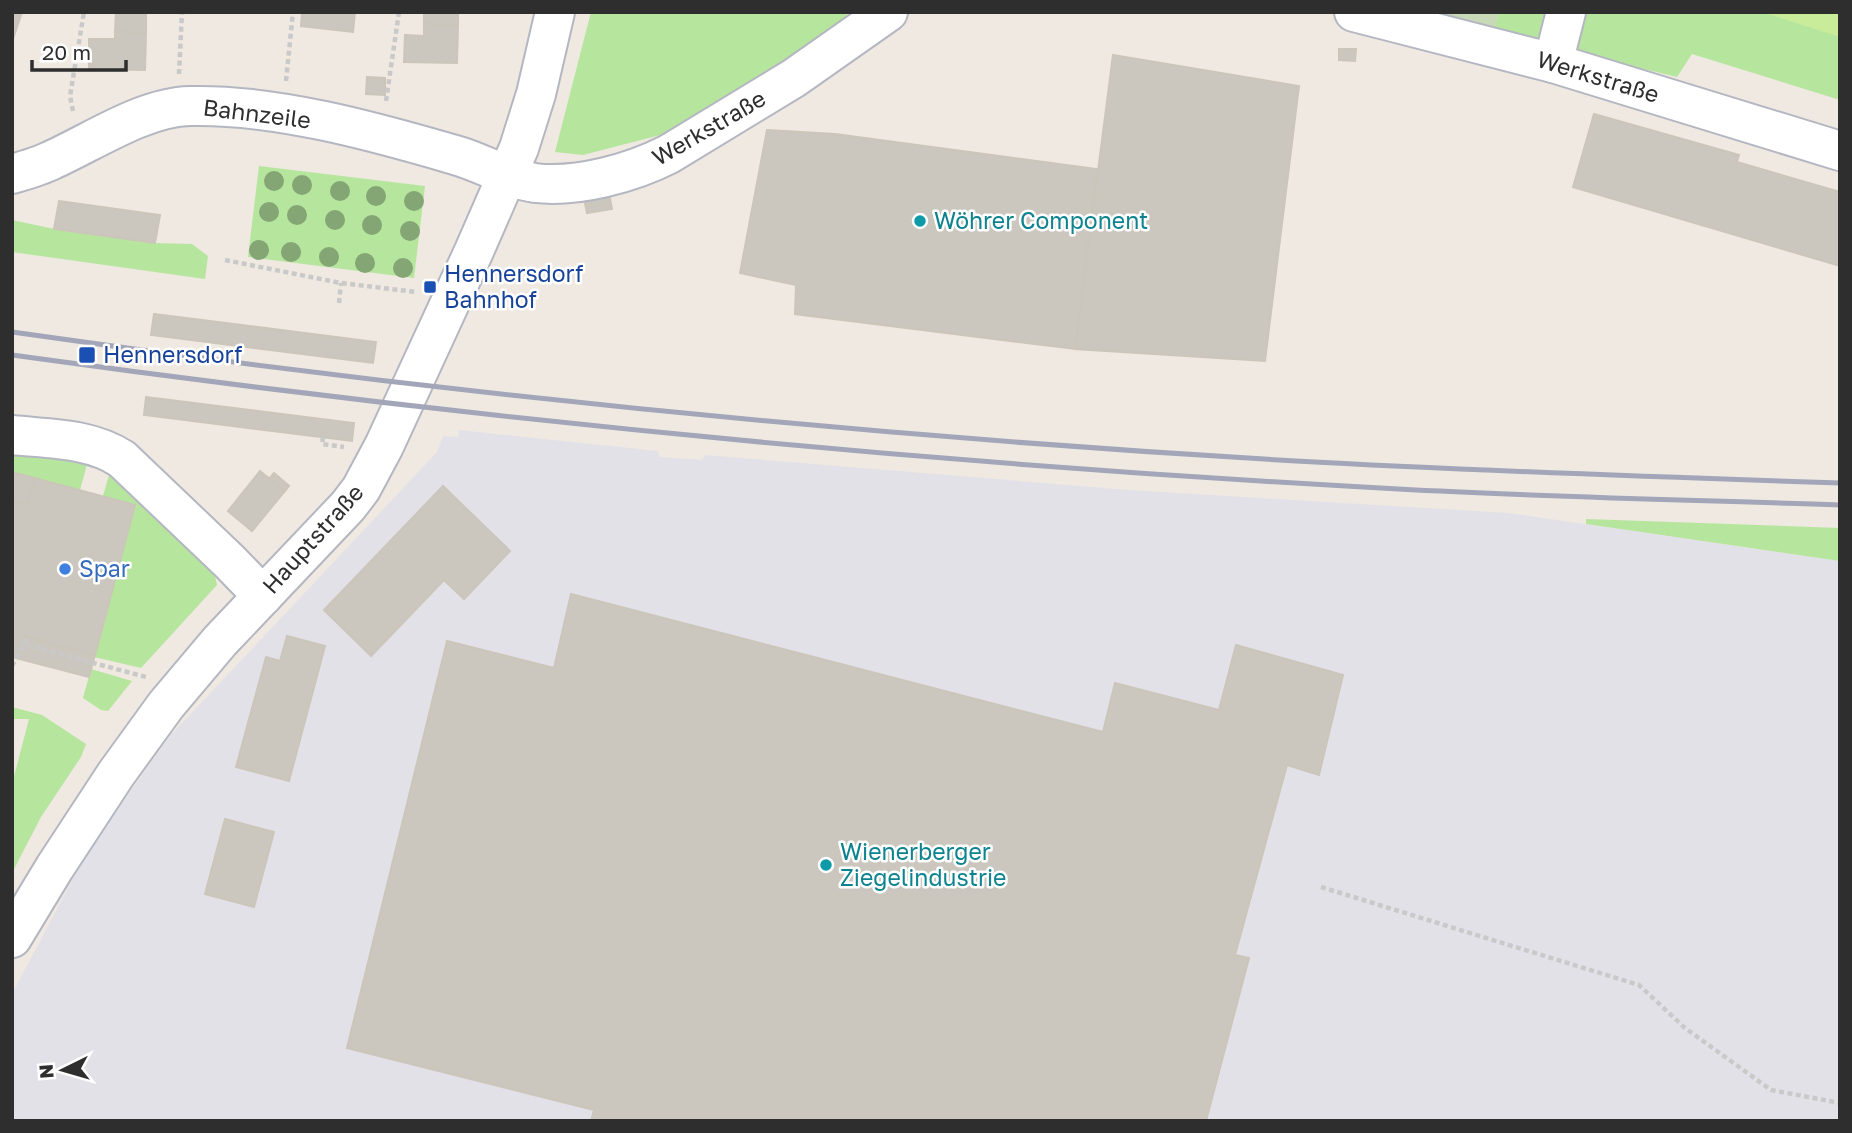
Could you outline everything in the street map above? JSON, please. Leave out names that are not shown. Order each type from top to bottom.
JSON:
[{"type":"street","name":"Hauptstraße","points":[[12,939],[54,867],[116,774],[180,687],[329,528],[361,489],[384,446],[508,174],[528,122],[555,12]]},
{"type":"street","name":"Werkstraße","points":[[508,174],[535,183],[569,182],[627,172],[651,164],[794,78],[888,12]]},
{"type":"street","name":"Werkstraße","points":[[1354,12],[1553,63],[1840,151]]},
{"type":"street","points":[[1553,63],[1566,12]]},
{"type":"street","name":"Bahnzeile","points":[[12,174],[50,162],[141,117],[177,106],[245,108],[283,113],[454,154],[508,174]]},
{"type":"street","points":[[12,435],[89,444],[107,449],[122,459],[263,596]]},
{"type":"path","points":[[83,145],[69,96],[84,12]]},
{"type":"path","points":[[177,106],[182,12]]},
{"type":"path","points":[[283,113],[293,12]]},
{"type":"path","points":[[382,136],[399,12]]},
{"type":"path","points":[[225,260],[341,283],[422,292],[452,299]]},
{"type":"path","points":[[338,303],[341,283]]},
{"type":"path","points":[[12,666],[26,645],[28,637]]},
{"type":"path","points":[[26,645],[180,687]]},
{"type":"path","points":[[1321,887],[1639,985],[1685,1028],[1771,1090],[1840,1103]]},
{"type":"shaded area","name":"Wienerberger Ziegelindustrie","points":[[459,430],[658,451],[659,457],[702,460],[705,455],[1129,490],[1508,513],[1840,561],[1840,1121],[12,1121],[12,994],[87,852],[170,736],[437,452],[443,436],[458,437]]},
{"type":"green space","points":[[591,12],[838,12],[855,17],[672,132],[583,155],[555,152]]},
{"type":"green space","points":[[1412,12],[1499,12],[1493,33]]},
{"type":"green space","points":[[1499,12],[1840,12],[1840,100],[1692,54],[1677,77],[1493,33]]},
{"type":"green space","points":[[1762,12],[1840,12],[1840,37]]},
{"type":"green space","points":[[259,166],[425,186],[414,278],[248,257]]},
{"type":"green space","points":[[12,220],[64,231],[155,243],[192,244],[208,256],[205,279],[12,252]]},
{"type":"green space","points":[[12,449],[89,457],[80,490],[12,472]]},
{"type":"green space","points":[[109,475],[215,576],[217,585],[141,668],[94,657],[135,505],[103,496]]},
{"type":"green space","points":[[1586,519],[1840,528],[1840,561],[1586,524]]},
{"type":"green space","points":[[91,669],[132,681],[108,711],[101,710],[83,698]]},
{"type":"green space","points":[[12,707],[42,715],[86,744],[81,757],[41,817],[12,873],[12,784],[29,719],[12,719]]},
{"type":"building","points":[[12,12],[22,12],[12,42]]},
{"type":"building","points":[[116,12],[146,12],[146,33],[115,32]]},
{"type":"building","points":[[302,12],[355,12],[353,32],[301,26]]},
{"type":"building","points":[[424,12],[458,12],[458,25],[424,24]]},
{"type":"building","points":[[424,24],[458,25],[457,63],[404,62],[405,35],[424,36]]},
{"type":"building","points":[[115,32],[146,33],[145,70],[89,69],[89,39],[115,39]]},
{"type":"building","points":[[1339,49],[1356,49],[1355,61],[1339,60]]},
{"type":"building","points":[[1113,55],[1299,86],[1265,361],[1075,349]]},
{"type":"building","points":[[367,77],[385,78],[385,95],[366,94]]},
{"type":"building","points":[[1594,114],[1739,155],[1737,162],[1840,192],[1840,266],[1573,187]]},
{"type":"building","name":"Wöhrer Component","points":[[767,130],[835,134],[1097,169],[1075,349],[795,314],[796,285],[740,273]]},
{"type":"building","points":[[609,194],[612,209],[587,213],[584,198]]},
{"type":"building","points":[[59,201],[160,215],[155,243],[54,229]]},
{"type":"building","points":[[154,314],[376,342],[373,363],[151,335]]},
{"type":"building","points":[[146,397],[354,423],[352,441],[144,415]]},
{"type":"building","points":[[260,471],[285,491],[252,531],[228,511]]},
{"type":"building","points":[[12,472],[34,478],[27,505],[12,501]]},
{"type":"building","points":[[274,473],[289,486],[285,491],[269,479]]},
{"type":"building","name":"Spar","points":[[34,478],[135,505],[95,655],[12,633],[12,501],[27,505]]},
{"type":"building","points":[[443,486],[510,551],[464,599],[444,580],[371,656],[324,610]]},
{"type":"building","name":"Wienerberger Ziegelindustrie","points":[[571,594],[1103,732],[1115,683],[1219,710],[1236,645],[1343,675],[1319,775],[1287,765],[1235,955],[1249,958],[1206,1121],[591,1121],[594,1110],[347,1048],[447,641],[554,668]]},
{"type":"building","points":[[12,633],[95,655],[89,677],[12,657]]},
{"type":"building","points":[[287,636],[325,646],[289,781],[236,767],[266,657],[280,661]]},
{"type":"building","points":[[225,819],[274,832],[254,907],[205,894]]},
{"type":"railway","points":[[12,332],[492,393],[974,439],[1364,465],[1840,483]]},
{"type":"railway","points":[[12,355],[530,419],[1050,467],[1398,489],[1840,505]]},
{"type":"place","name":"Wöhrer Component","points":[[920,221]]},
{"type":"place","name":"Hennersdorf Bahnhof","points":[[430,287]]},
{"type":"place","name":"Hennersdorf","points":[[87,355]]},
{"type":"place","name":"Spar","points":[[65,569]]},
{"type":"place","name":"Wienerberger Ziegelindustrie","points":[[826,865]]}]
